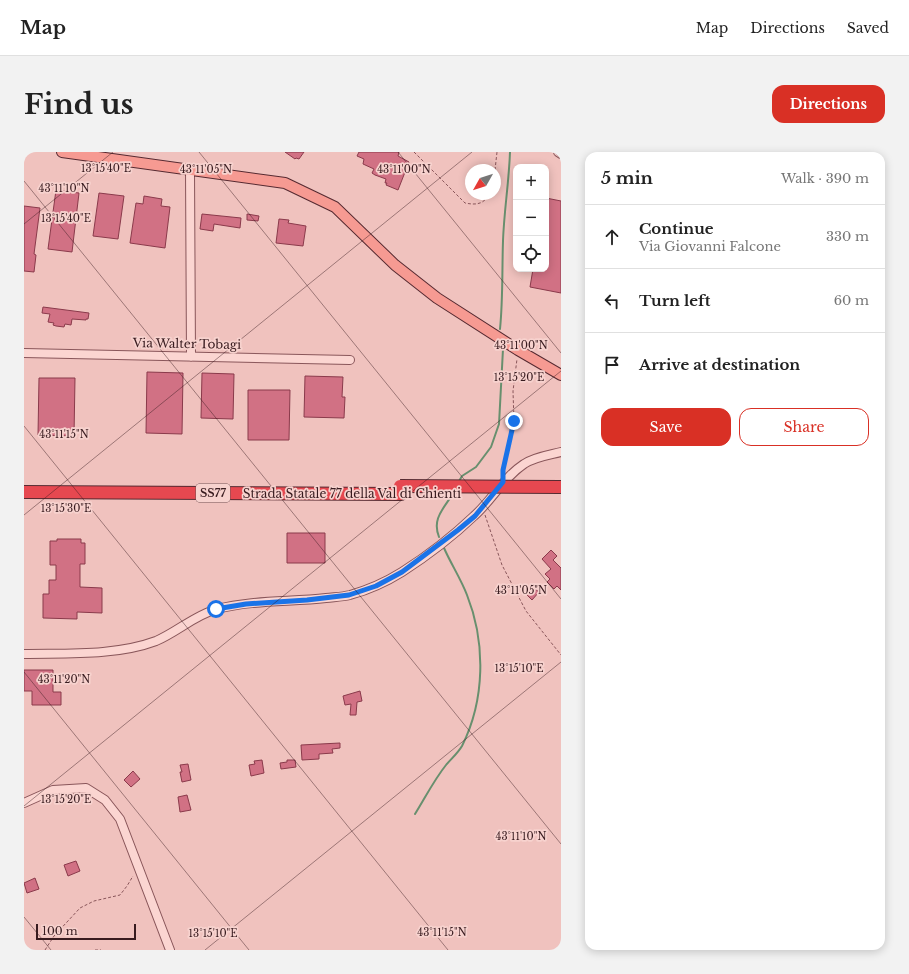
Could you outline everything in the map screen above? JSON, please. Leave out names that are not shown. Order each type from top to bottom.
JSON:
[{"type":"highway","name":"Strada Statale 77 della Val di Chienti","points":[[24,484],[401,490],[561,495]]},
{"type":"highway","name":"Strada Statale 77 della Val di Chienti","points":[[24,492],[401,490],[561,487]]},
{"type":"main road","points":[[62,152],[285,183],[335,207],[395,265],[437,298],[518,350],[561,375]]},
{"type":"street","points":[[190,170],[191,357]]},
{"type":"street","name":"Via Walter Tobagi","points":[[24,353],[350,360]]},
{"type":"street","points":[[24,654],[78,653],[131,648],[157,640],[188,622],[216,609],[246,604],[307,600],[349,595],[376,586],[402,572],[475,516],[503,482],[524,463],[561,452]]},
{"type":"street","points":[[24,803],[53,790],[86,788],[105,800],[120,819],[170,950]]},
{"type":"path","points":[[414,152],[465,203],[476,205],[485,200]]},
{"type":"path","points":[[496,164],[497,152]]},
{"type":"path","points":[[503,482],[503,470],[514,421],[513,391],[518,350]]},
{"type":"path","points":[[482,507],[502,565],[526,610],[561,655]]},
{"type":"path","points":[[45,950],[54,936],[80,908],[94,901],[120,895],[127,886],[138,866]]},
{"type":"path","points":[[95,950],[101,950]]},
{"type":"building","points":[[285,152],[304,152],[299,159],[295,159]]},
{"type":"building","points":[[359,152],[399,152],[398,156],[409,162],[398,190],[386,185],[386,179],[372,173],[374,169],[363,164],[364,159],[357,156]]},
{"type":"building","points":[[56,190],[79,193],[72,252],[48,249]]},
{"type":"building","points":[[99,193],[124,196],[118,239],[93,236]]},
{"type":"building","points":[[144,196],[162,199],[161,206],[170,207],[165,248],[130,243],[136,203],[143,204]]},
{"type":"building","points":[[549,199],[561,201],[561,293],[530,287],[532,272],[549,272]]},
{"type":"building","points":[[24,206],[40,208],[34,254],[36,255],[34,272],[24,271]]},
{"type":"building","points":[[202,214],[241,218],[240,228],[214,224],[213,231],[200,229]]},
{"type":"building","points":[[247,214],[259,216],[258,221],[247,220]]},
{"type":"building","points":[[279,219],[289,220],[288,223],[306,226],[303,246],[276,243]]},
{"type":"building","points":[[43,307],[89,313],[88,319],[72,319],[71,325],[65,324],[64,327],[56,326],[53,325],[54,323],[48,322],[50,314],[42,313]]},
{"type":"building","points":[[147,372],[183,373],[182,434],[146,433]]},
{"type":"building","points":[[202,373],[234,374],[233,419],[201,418]]},
{"type":"building","points":[[305,376],[343,377],[342,397],[345,397],[344,418],[304,417]]},
{"type":"building","points":[[39,378],[75,378],[74,436],[38,435]]},
{"type":"building","points":[[248,390],[290,390],[289,440],[248,440]]},
{"type":"building","points":[[287,533],[325,533],[325,563],[287,563]]},
{"type":"building","points":[[57,539],[81,539],[81,543],[85,543],[85,564],[80,564],[80,587],[102,588],[102,613],[77,612],[77,619],[43,618],[43,594],[49,594],[49,580],[56,580],[56,565],[50,565],[50,541],[57,541]]},
{"type":"building","points":[[551,550],[557,556],[553,560],[561,568],[561,590],[557,586],[554,589],[547,582],[550,579],[545,574],[551,569],[542,559]]},
{"type":"building","points":[[533,587],[539,592],[532,600],[526,594]]},
{"type":"building","points":[[24,670],[53,670],[53,692],[61,692],[61,705],[32,705],[32,691],[24,691]]},
{"type":"building","points":[[360,691],[362,701],[357,702],[356,715],[350,715],[351,704],[345,705],[343,696]]},
{"type":"building","points":[[340,743],[340,748],[332,749],[333,753],[319,754],[319,759],[302,760],[301,745]]},
{"type":"building","points":[[262,760],[264,773],[251,776],[249,765],[255,764],[254,761]]},
{"type":"building","points":[[287,760],[295,760],[296,767],[281,769],[280,763],[287,762]]},
{"type":"building","points":[[188,764],[191,780],[182,782],[180,765]]},
{"type":"building","points":[[133,771],[140,779],[131,787],[124,780]]},
{"type":"building","points":[[187,795],[191,810],[180,812],[178,797]]},
{"type":"building","points":[[76,861],[80,871],[68,876],[64,865]]},
{"type":"building","points":[[35,878],[39,889],[27,893],[24,883]]},
{"type":"waterway","points":[[500,329],[504,230],[510,152]]},
{"type":"waterway","points":[[458,483],[462,476],[476,467],[491,447],[499,424],[503,349]]},
{"type":"waterway","points":[[439,537],[437,530],[438,518],[455,490]]},
{"type":"waterway","points":[[415,814],[446,765],[462,746],[470,728],[479,691],[480,652],[473,613],[465,589],[444,548]]},
{"type":"route","points":[[216,609],[246,604],[307,600],[349,595],[376,586],[402,572],[475,516],[503,482],[503,470],[514,421]]}]
